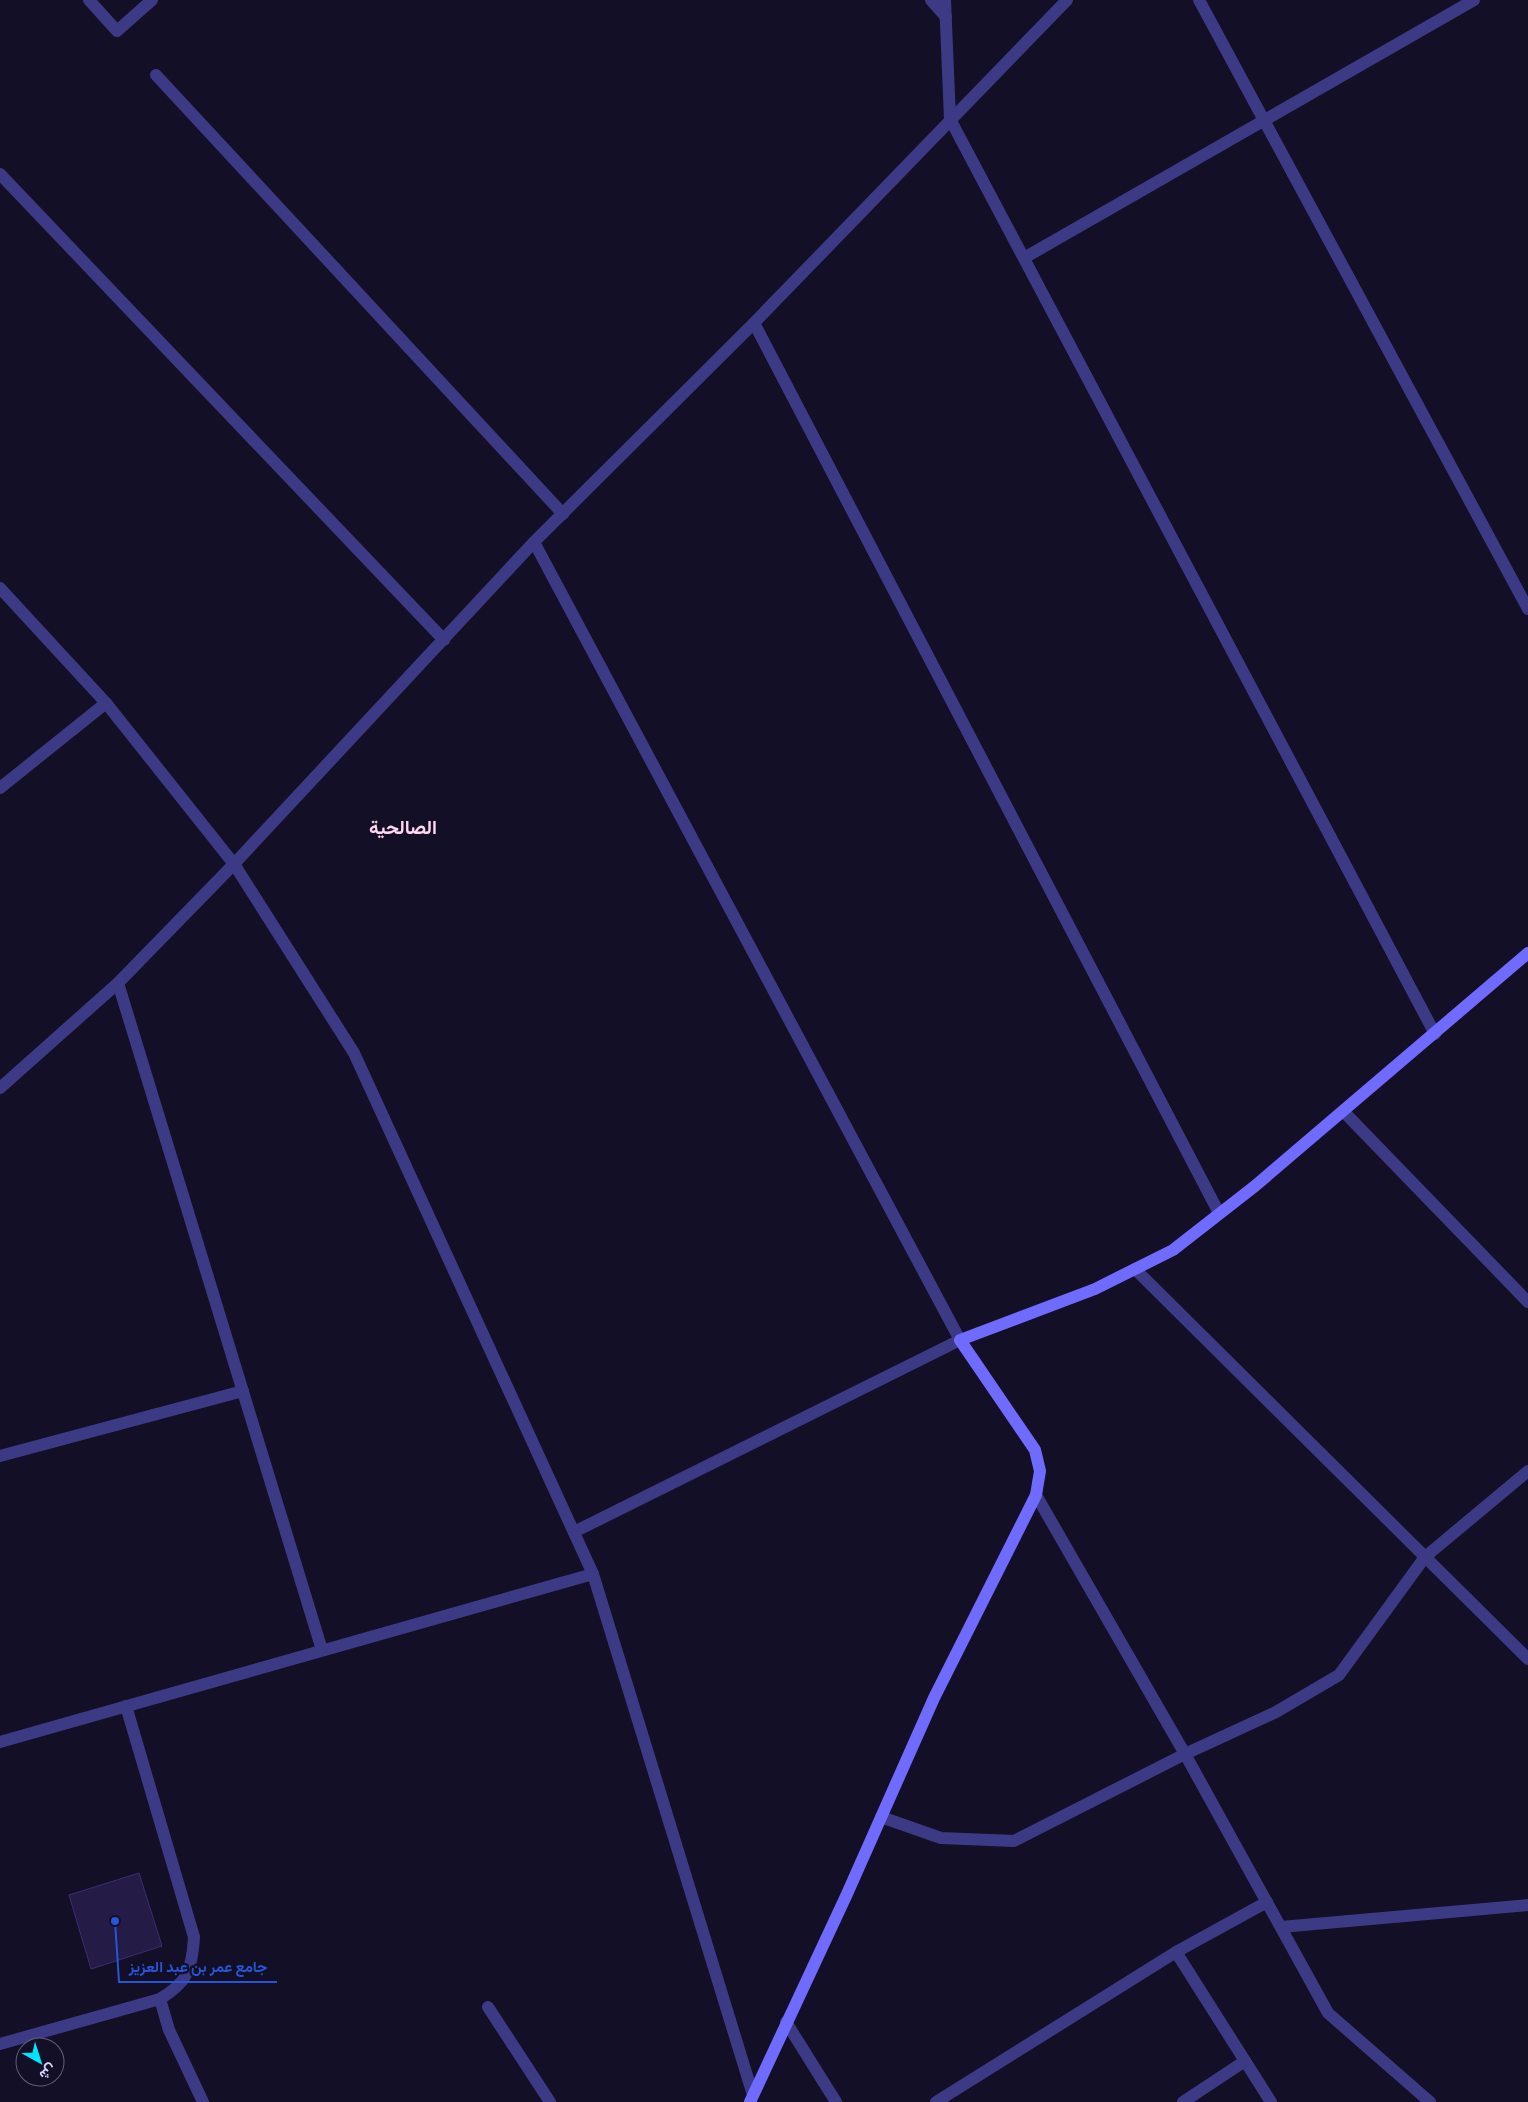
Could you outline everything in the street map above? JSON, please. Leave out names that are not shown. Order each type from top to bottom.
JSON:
[{"type":"street","points":[[89,0],[117,31],[152,0]]},
{"type":"street","points":[[931,0],[946,17]]},
{"type":"street","points":[[945,0],[950,119],[1435,1034]]},
{"type":"street","points":[[0,1088],[118,982],[234,864],[534,542],[754,323],[1067,0]]},
{"type":"street","points":[[1199,0],[1528,609]]},
{"type":"street","points":[[1024,258],[1474,0]]},
{"type":"street","points":[[156,75],[563,514]]},
{"type":"street","points":[[0,174],[444,640]]},
{"type":"street","points":[[754,323],[1219,1213]]},
{"type":"street","points":[[534,542],[960,1340],[1035,1450],[1040,1471],[1036,1495],[934,1698],[751,2098]]},
{"type":"street","points":[[0,588],[106,703],[234,864],[354,1053],[593,1574],[751,2098]]},
{"type":"street","points":[[0,788],[106,703]]},
{"type":"street","points":[[574,1532],[960,1340],[1095,1289],[1172,1250],[1255,1186],[1344,1112],[1528,953]]},
{"type":"street","points":[[118,982],[322,1650]]},
{"type":"street","points":[[1344,1112],[1528,1302]]},
{"type":"street","points":[[1135,1270],[1528,1659]]},
{"type":"street","points":[[0,1456],[243,1391]]},
{"type":"street","points":[[880,1817],[941,1838],[1014,1841],[1185,1754],[1276,1712],[1339,1675],[1425,1557],[1528,1471]]},
{"type":"street","points":[[1036,1495],[1185,1754],[1328,2013],[1430,2102]]},
{"type":"street","points":[[0,1742],[593,1574]]},
{"type":"street","points":[[0,2044],[160,1998],[179,1988],[188,1974],[193,1960],[194,1938],[126,1706]]},
{"type":"street","points":[[936,2102],[1176,1952],[1267,1902]]},
{"type":"street","points":[[1281,1927],[1528,1905]]},
{"type":"street","points":[[1176,1952],[1271,2102]]},
{"type":"street","points":[[160,1998],[169,2030],[202,2102]]},
{"type":"street","points":[[488,2007],[550,2102]]},
{"type":"street","points":[[786,2022],[836,2102]]},
{"type":"street","points":[[1182,2102],[1245,2061]]},
{"type":"building","points":[[139,1873],[162,1946],[91,1969],[69,1895]]},
{"type":"place","name":"جامع عمر بن عبد العزيز","points":[[115,1921]]},
{"type":"district","name":"الصالحية","points":[[403,828]]}]
